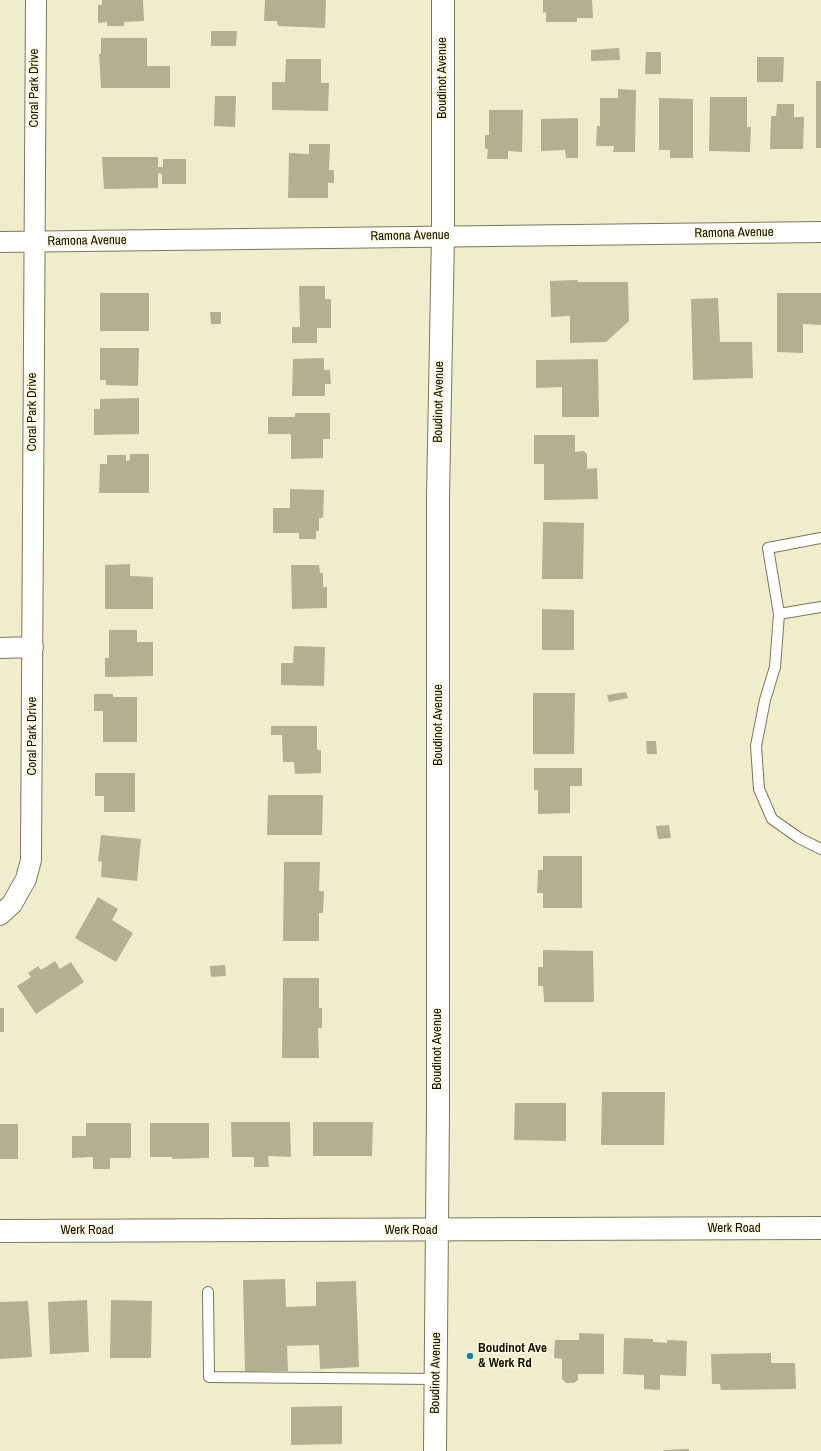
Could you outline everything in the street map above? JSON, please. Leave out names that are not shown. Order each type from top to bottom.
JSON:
[{"type":"street","name":"Coral Park Drive","points":[[0,914],[12,904],[26,879],[31,860],[36,0]]},
{"type":"street","name":"Boudinot Avenue","points":[[435,1451],[438,1231],[438,497],[443,235],[443,0]]},
{"type":"street","name":"Ramona Avenue","points":[[0,242],[443,235],[821,232]]},
{"type":"street","points":[[0,648],[33,647]]},
{"type":"street","name":"Werk Road","points":[[0,1231],[438,1231],[821,1228]]},
{"type":"lane","points":[[821,538],[768,548],[779,614],[775,667],[765,700],[756,746],[759,789],[772,819],[799,838],[821,849]]},
{"type":"lane","points":[[779,614],[821,607]]},
{"type":"lane","points":[[208,1292],[209,1377],[436,1379]]},
{"type":"building","points":[[102,0],[143,0],[144,21],[124,22],[124,26],[107,26],[107,22],[98,23],[98,5],[102,5]]},
{"type":"building","points":[[265,0],[326,0],[325,28],[278,26],[277,21],[264,21]]},
{"type":"building","points":[[543,0],[592,0],[593,18],[577,18],[577,22],[546,22],[546,12],[543,13]]},
{"type":"building","points":[[211,31],[237,31],[236,46],[211,46]]},
{"type":"building","points":[[101,38],[147,38],[147,66],[170,66],[170,88],[101,88],[99,54],[101,54]]},
{"type":"building","points":[[619,48],[620,60],[591,61],[591,50]]},
{"type":"building","points":[[646,52],[661,52],[661,74],[645,74]]},
{"type":"building","points":[[757,57],[784,57],[783,82],[757,82]]},
{"type":"building","points":[[286,59],[321,59],[321,83],[329,83],[328,111],[272,110],[272,82],[285,82]]},
{"type":"building","points":[[816,81],[821,81],[821,148],[816,148]]},
{"type":"building","points":[[618,89],[636,90],[635,152],[613,152],[614,146],[596,146],[597,126],[600,126],[600,98],[618,98]]},
{"type":"building","points":[[215,96],[236,96],[235,127],[214,126]]},
{"type":"building","points":[[710,97],[747,97],[747,127],[751,127],[750,152],[709,151]]},
{"type":"building","points":[[659,98],[693,99],[693,158],[670,158],[670,150],[659,150]]},
{"type":"building","points":[[777,104],[794,104],[794,117],[804,117],[803,149],[770,149],[771,116],[776,116]]},
{"type":"building","points":[[489,110],[523,110],[522,152],[508,151],[508,159],[487,159],[488,149],[485,149],[485,135],[489,135]]},
{"type":"building","points":[[578,118],[578,158],[566,158],[565,150],[541,151],[541,119]]},
{"type":"building","points":[[309,144],[330,144],[329,170],[334,170],[334,183],[328,183],[328,198],[288,198],[289,153],[309,154]]},
{"type":"building","points":[[102,157],[158,157],[158,167],[163,167],[163,159],[186,159],[186,184],[162,184],[162,174],[158,173],[158,188],[104,189]]},
{"type":"building","points":[[578,280],[578,282],[628,282],[629,321],[606,342],[570,343],[570,316],[551,317],[550,281]]},
{"type":"building","points":[[299,286],[325,286],[325,299],[331,299],[331,328],[317,328],[317,343],[292,343],[292,327],[300,327]]},
{"type":"building","points":[[100,293],[149,293],[149,331],[100,331]]},
{"type":"building","points":[[777,293],[821,293],[821,325],[803,324],[803,353],[777,352]]},
{"type":"building","points":[[718,298],[720,342],[752,342],[753,378],[693,380],[691,299]]},
{"type":"building","points":[[210,312],[221,312],[221,324],[211,324]]},
{"type":"building","points":[[100,348],[139,348],[138,386],[106,385],[106,380],[100,380]]},
{"type":"building","points":[[324,358],[324,370],[330,370],[331,384],[325,384],[325,396],[292,396],[293,359]]},
{"type":"building","points":[[598,359],[599,417],[562,417],[562,387],[536,388],[536,360]]},
{"type":"building","points":[[139,398],[139,434],[94,435],[94,409],[100,409],[100,399]]},
{"type":"building","points":[[295,413],[330,413],[330,439],[323,439],[323,458],[291,459],[291,434],[268,434],[268,417],[295,417]]},
{"type":"building","points":[[534,435],[575,435],[575,452],[584,451],[587,454],[587,469],[597,468],[598,499],[544,500],[544,464],[534,464]]},
{"type":"building","points":[[130,454],[149,454],[149,493],[99,493],[100,464],[107,464],[107,455],[126,455],[126,461],[130,460]]},
{"type":"building","points":[[290,489],[324,490],[323,518],[319,518],[319,531],[316,531],[316,539],[299,539],[299,533],[273,533],[273,508],[290,508]]},
{"type":"building","points":[[543,522],[584,523],[583,579],[542,579]]},
{"type":"building","points":[[130,564],[130,576],[153,577],[153,609],[105,609],[105,565]]},
{"type":"building","points":[[291,565],[319,565],[320,573],[323,573],[323,587],[327,587],[327,608],[292,609]]},
{"type":"building","points":[[542,609],[574,610],[574,650],[542,650]]},
{"type":"building","points":[[109,630],[137,630],[137,642],[153,642],[153,676],[105,677],[105,658],[109,658]]},
{"type":"building","points":[[294,646],[325,647],[324,686],[281,685],[281,663],[293,663]]},
{"type":"building","points":[[626,692],[628,698],[609,702],[607,695]]},
{"type":"building","points":[[533,693],[575,693],[574,754],[533,754]]},
{"type":"building","points":[[94,694],[113,694],[113,697],[137,697],[137,742],[103,742],[103,711],[94,711]]},
{"type":"building","points":[[271,726],[317,726],[317,750],[321,750],[321,773],[295,774],[294,762],[283,762],[282,735],[271,735]]},
{"type":"building","points":[[646,741],[656,741],[657,754],[647,754]]},
{"type":"building","points":[[534,768],[582,768],[582,786],[570,786],[570,813],[538,814],[538,790],[534,790]]},
{"type":"building","points":[[95,773],[135,773],[135,812],[104,812],[104,796],[95,796]]},
{"type":"building","points":[[268,795],[323,795],[322,835],[267,835]]},
{"type":"building","points":[[669,825],[671,838],[658,839],[656,826]]},
{"type":"building","points":[[101,835],[141,839],[137,881],[101,877],[102,862],[98,861]]},
{"type":"building","points":[[543,856],[582,856],[582,908],[543,908],[543,893],[537,893],[538,870],[543,870]]},
{"type":"building","points":[[284,862],[320,862],[319,891],[324,891],[323,913],[319,913],[319,941],[283,941]]},
{"type":"building","points":[[98,897],[118,909],[112,920],[133,933],[116,962],[75,938]]},
{"type":"building","points":[[543,950],[593,951],[594,1002],[544,1002],[543,986],[538,986],[538,967],[543,967]]},
{"type":"building","points":[[55,961],[60,969],[71,962],[84,982],[36,1014],[17,986],[31,977],[28,973],[38,966],[41,970]]},
{"type":"building","points":[[225,965],[226,976],[211,977],[210,966]]},
{"type":"building","points":[[283,978],[319,978],[319,1008],[322,1008],[322,1028],[318,1028],[319,1058],[282,1058]]},
{"type":"building","points":[[0,1008],[4,1008],[4,1032],[0,1032]]},
{"type":"building","points":[[602,1092],[665,1092],[664,1145],[601,1145]]},
{"type":"building","points":[[515,1103],[566,1103],[566,1141],[514,1140]]},
{"type":"building","points":[[231,1122],[290,1122],[291,1157],[268,1156],[269,1167],[254,1167],[254,1157],[232,1157]]},
{"type":"building","points":[[313,1122],[373,1122],[372,1156],[313,1156]]},
{"type":"building","points":[[86,1123],[131,1123],[131,1158],[110,1158],[110,1169],[93,1169],[93,1157],[72,1158],[72,1136],[86,1136]]},
{"type":"building","points":[[150,1123],[209,1123],[209,1158],[172,1159],[172,1157],[150,1157]]},
{"type":"building","points":[[0,1124],[18,1124],[18,1159],[0,1159]]},
{"type":"building","points":[[285,1279],[286,1307],[316,1306],[316,1282],[356,1281],[359,1367],[320,1369],[319,1345],[287,1346],[288,1371],[245,1372],[243,1280]]},
{"type":"building","points":[[87,1300],[89,1352],[50,1354],[48,1302]]},
{"type":"building","points":[[111,1300],[152,1301],[151,1358],[110,1358]]},
{"type":"building","points":[[28,1301],[32,1357],[0,1359],[0,1302]]},
{"type":"building","points":[[579,1333],[604,1334],[604,1374],[578,1374],[578,1380],[574,1383],[566,1383],[562,1379],[562,1359],[554,1358],[555,1340],[579,1340]]},
{"type":"building","points":[[624,1338],[653,1339],[653,1342],[667,1343],[667,1340],[687,1341],[686,1376],[660,1375],[660,1390],[644,1389],[644,1375],[623,1374]]},
{"type":"building","points":[[771,1353],[771,1363],[795,1363],[796,1389],[721,1390],[720,1384],[712,1384],[711,1354]]},
{"type":"building","points":[[342,1406],[342,1444],[291,1445],[291,1407]]},
{"type":"building","points":[[689,1449],[689,1451],[663,1451],[663,1450]]},
{"type":"place","name":"Boudinot Ave & Werk Rd","points":[[470,1356]]}]
